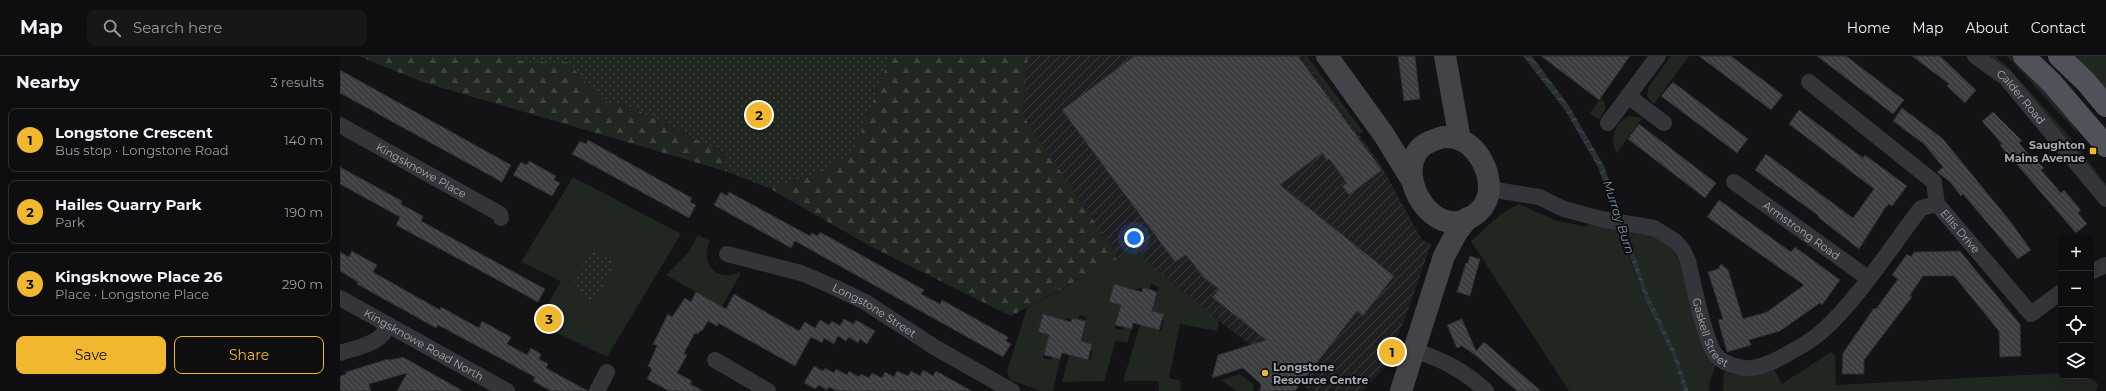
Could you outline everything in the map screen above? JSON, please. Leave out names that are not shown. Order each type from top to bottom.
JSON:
[{"type":"main road","points":[[2024,56],[2052,83],[2106,146]]},
{"type":"main road","points":[[2059,56],[2086,82],[2106,106]]},
{"type":"street","points":[[1327,56],[1384,135],[1413,182],[1424,207],[1438,218],[1452,223],[1468,218],[1483,208],[1487,201],[1489,189],[1488,176],[1474,150],[1460,140],[1447,137],[1435,140],[1416,152],[1413,166],[1413,182]]},
{"type":"street","points":[[1445,56],[1460,140]]},
{"type":"street","points":[[1608,123],[1658,56]]},
{"type":"street","name":"Calder Road","points":[[1975,56],[2006,78],[2106,199]]},
{"type":"street","name":"Ellis Drive","points":[[1809,82],[1934,182],[1937,204],[2030,314],[2058,294]]},
{"type":"street","points":[[1435,140],[1444,127],[1451,96]]},
{"type":"street","points":[[1628,96],[1664,123]]},
{"type":"street","name":"Kingsknowe Place","points":[[340,125],[500,214],[501,218]]},
{"type":"street","points":[[1384,135],[1397,144],[1416,152]]},
{"type":"street","name":"Armstrong Road","points":[[1734,182],[1868,278]]},
{"type":"street","name":"Gaskell Street","points":[[1489,189],[1539,197],[1564,208],[1601,219],[1654,228],[1665,233],[1683,250],[1688,261],[1709,340],[1715,354],[1725,363],[1743,368],[1758,368],[1795,350],[1819,334],[1833,321],[1868,278],[1921,208],[1937,204]]},
{"type":"street","points":[[1438,218],[1443,236],[1444,256]]},
{"type":"street","points":[[1401,391],[1444,256],[1457,232],[1468,218]]},
{"type":"street","name":"Longstone Street","points":[[727,254],[801,273],[834,287],[864,302],[936,348],[1012,391]]},
{"type":"street","points":[[2093,271],[2106,265]]},
{"type":"street","name":"Kingsknowe Road North","points":[[340,298],[507,391]]},
{"type":"street","points":[[340,353],[377,341],[384,335],[389,325]]},
{"type":"street","points":[[1413,350],[1443,361],[1459,369],[1486,391]]},
{"type":"street","points":[[715,360],[768,391]]},
{"type":"street","points":[[597,391],[607,372]]},
{"type":"shaded area","points":[[1028,56],[1302,56],[1379,162],[1422,240],[1431,244],[1407,313],[1383,369],[1363,391],[1310,391],[1178,289],[1131,248],[1119,258],[1022,114]]},
{"type":"green space","points":[[359,56],[508,56],[526,62],[568,61],[601,101],[631,107],[726,154],[726,165],[722,170],[422,82]]},
{"type":"green space","points":[[508,56],[890,56],[854,151],[822,172],[769,188],[722,170],[726,165],[726,154],[631,107],[601,101],[568,62],[526,62]]},
{"type":"green space","points":[[890,56],[1028,56],[1022,114],[1119,258],[1011,316],[870,246],[769,188],[822,172],[854,151]]},
{"type":"green space","points":[[1302,56],[1307,56],[1363,132],[1359,134]]},
{"type":"green space","points":[[1671,56],[1689,56],[1654,104],[1647,96],[1649,86]]},
{"type":"green space","points":[[1985,56],[1995,56],[2009,68],[2069,136],[2106,184],[2106,189]]},
{"type":"green space","points":[[2007,56],[2014,56],[2062,105],[2080,136]]},
{"type":"green space","points":[[2074,56],[2106,56],[2106,89]]},
{"type":"green space","points":[[1602,97],[1606,108],[1599,120],[1590,113]]},
{"type":"green space","points":[[1631,116],[1642,118],[1617,153],[1613,142],[1615,131],[1617,126],[1625,118]]},
{"type":"green space","points":[[573,177],[681,234],[607,357],[537,323],[561,281],[521,262]]},
{"type":"green space","points":[[1519,204],[1554,220],[1587,227],[1588,224],[1618,228],[1645,299],[1674,359],[1683,391],[1569,391],[1471,241],[1501,214]]},
{"type":"green space","points":[[1625,228],[1641,230],[1660,239],[1672,249],[1682,267],[1716,365],[1710,381],[1709,391],[1689,391],[1677,355],[1647,291]]},
{"type":"green space","points":[[698,235],[710,241],[707,249],[707,257],[712,269],[724,275],[732,275],[740,272],[740,275],[720,310],[696,292],[666,275],[688,253]]},
{"type":"green space","points":[[1131,248],[1219,321],[1217,331],[1180,324],[1169,378],[1180,381],[1180,391],[1159,391],[1158,381],[1123,381],[1140,325],[1161,331],[1164,321],[1162,320],[1163,314],[1152,311],[1159,287],[1151,284],[1150,289],[1143,287],[1134,290],[1114,284],[1109,301],[1121,305],[1115,328],[1122,330],[1124,327],[1132,329],[1127,343],[1116,340],[1104,381],[1062,382],[1069,355],[1090,361],[1093,351],[1090,351],[1092,344],[1081,341],[1087,317],[1080,315],[1078,319],[1072,318],[1063,320],[1043,314],[1038,332],[1049,335],[1043,358],[1051,360],[1052,357],[1060,359],[1053,391],[1042,391],[1010,380],[1007,371],[1027,308],[1119,258]]},
{"type":"green space","points":[[589,251],[616,261],[595,302],[571,288]]},
{"type":"green space","points":[[1831,352],[1835,356],[1836,385],[2058,373],[2058,379],[2092,379],[2098,384],[2096,391],[1723,391],[1724,372],[1737,375],[1749,375],[1774,369],[1782,384]]},
{"type":"green space","points":[[1240,374],[1254,385],[1253,391],[1237,391],[1221,380]]},
{"type":"water","name":"Murray Burn","points":[[1523,56],[1532,56],[1569,106],[1604,166],[1647,291],[1677,355],[1689,391],[1683,391],[1674,359],[1645,299],[1598,167],[1565,110]]},
{"type":"building","points":[[1134,56],[1298,56],[1382,170],[1349,195],[1342,186],[1347,183],[1329,159],[1327,161],[1322,153],[1280,185],[1394,276],[1363,316],[1357,311],[1295,391],[1260,391],[1261,384],[1243,368],[1212,378],[1218,355],[1266,340],[1212,297],[1219,289],[1204,278],[1186,255],[1175,262],[1062,110]]},
{"type":"building","points":[[1398,56],[1415,56],[1420,99],[1404,101]]},
{"type":"building","points":[[1541,56],[1630,56],[1599,100]]},
{"type":"building","points":[[1699,56],[1731,56],[1783,95],[1771,110]]},
{"type":"building","points":[[1817,56],[1846,56],[1904,100],[1893,114]]},
{"type":"building","points":[[1912,56],[1940,56],[1976,90],[1965,103],[1947,86],[1949,84]]},
{"type":"building","points":[[340,70],[511,165],[502,182],[340,93]]},
{"type":"building","points":[[1673,82],[1748,139],[1737,153],[1661,96]]},
{"type":"building","points":[[1902,108],[1943,139],[2010,221],[2031,250],[2018,259],[1963,194],[1961,196],[1950,182],[1937,172],[1943,167],[1924,144],[1893,121]]},
{"type":"building","points":[[1799,110],[1863,158],[1865,155],[1907,186],[1892,206],[1889,204],[1885,208],[1859,249],[1818,217],[1819,216],[1755,170],[1766,154],[1853,218],[1874,189],[1789,124]]},
{"type":"building","points":[[1993,112],[2022,141],[2019,143],[2034,161],[2036,160],[2044,168],[2041,170],[2061,193],[2064,190],[2081,210],[2078,213],[2087,224],[2076,233],[2000,145],[2002,144],[1982,121]]},
{"type":"building","points":[[1639,124],[1716,183],[1705,198],[1628,139]]},
{"type":"building","points":[[588,140],[692,198],[690,202],[696,205],[689,218],[572,154],[580,141],[586,144]]},
{"type":"building","points":[[529,161],[556,176],[554,180],[560,183],[552,196],[513,175],[521,162],[527,165]]},
{"type":"building","points":[[340,167],[402,201],[401,204],[423,216],[421,221],[545,289],[538,302],[396,225],[400,217],[340,184]]},
{"type":"building","points":[[721,192],[727,196],[729,192],[810,236],[811,233],[818,236],[820,232],[924,290],[921,294],[940,304],[942,300],[1008,337],[1006,341],[1011,344],[1003,357],[795,241],[791,248],[714,205]]},
{"type":"building","points":[[1719,200],[1791,252],[1795,247],[1840,280],[1822,305],[1820,303],[1780,331],[1749,340],[1751,345],[1727,352],[1718,320],[1723,319],[1708,272],[1718,269],[1721,264],[1728,270],[1743,319],[1767,312],[1804,285],[1707,217]]},
{"type":"building","points":[[352,251],[377,265],[373,272],[440,310],[441,307],[479,328],[482,321],[511,337],[507,344],[527,355],[531,348],[541,354],[539,359],[548,364],[546,368],[588,391],[551,391],[533,381],[535,377],[438,325],[436,328],[357,284],[358,282],[340,271],[340,252],[349,257]]},
{"type":"building","points":[[1960,251],[2020,324],[2021,356],[2000,357],[1999,331],[1954,276],[1923,276],[1910,295],[1912,297],[1864,360],[1864,374],[1842,374],[1843,353],[1874,308],[1876,309],[1898,279],[1892,275],[1907,254],[1911,257],[1914,252]]},
{"type":"building","points":[[1470,256],[1480,259],[1470,296],[1457,292],[1466,263],[1468,263]]},
{"type":"building","points":[[1114,284],[1142,292],[1143,287],[1157,292],[1152,311],[1164,314],[1159,330],[1133,323],[1132,329],[1115,325],[1121,305],[1109,302]]},
{"type":"building","points":[[696,292],[726,309],[734,294],[799,331],[805,322],[815,328],[820,320],[829,325],[832,321],[840,326],[844,319],[854,324],[856,320],[875,331],[867,344],[860,339],[858,343],[849,337],[846,341],[838,336],[834,344],[824,338],[822,343],[811,337],[795,366],[718,323],[717,326],[708,321],[702,331],[701,330],[698,334],[695,333],[684,353],[687,355],[677,373],[692,381],[690,384],[703,391],[669,391],[647,379],[652,369],[648,366],[657,346],[653,344],[668,314],[672,317],[685,298],[691,302]]},
{"type":"building","points":[[1043,314],[1071,322],[1072,318],[1086,321],[1081,341],[1092,344],[1088,360],[1062,353],[1060,359],[1044,355],[1049,335],[1038,332]]},
{"type":"building","points":[[1462,319],[1476,351],[1484,342],[1541,391],[1517,391],[1475,355],[1462,346],[1457,348],[1447,325]]},
{"type":"building","points":[[403,357],[463,391],[397,391],[407,373],[369,384],[371,391],[340,391],[340,376],[346,374],[346,372],[388,359]]},
{"type":"building","points":[[814,366],[823,371],[825,368],[834,373],[836,369],[847,375],[849,371],[859,377],[861,374],[869,378],[872,373],[882,378],[885,372],[894,377],[897,371],[908,376],[911,371],[920,376],[923,370],[933,376],[936,371],[972,391],[837,391],[829,387],[827,390],[818,385],[816,389],[804,383]]},
{"type":"place","name":"Hailes Quarry Park","points":[[759,115]]},
{"type":"place","name":"Saughton Mains Avenue","points":[[2093,151]]},
{"type":"place","name":"Kingsknowe Place 26","points":[[549,319]]},
{"type":"place","name":"Longstone Crescent","points":[[1392,352]]},
{"type":"place","name":"Longstone Resource Centre","points":[[1265,373]]}]
